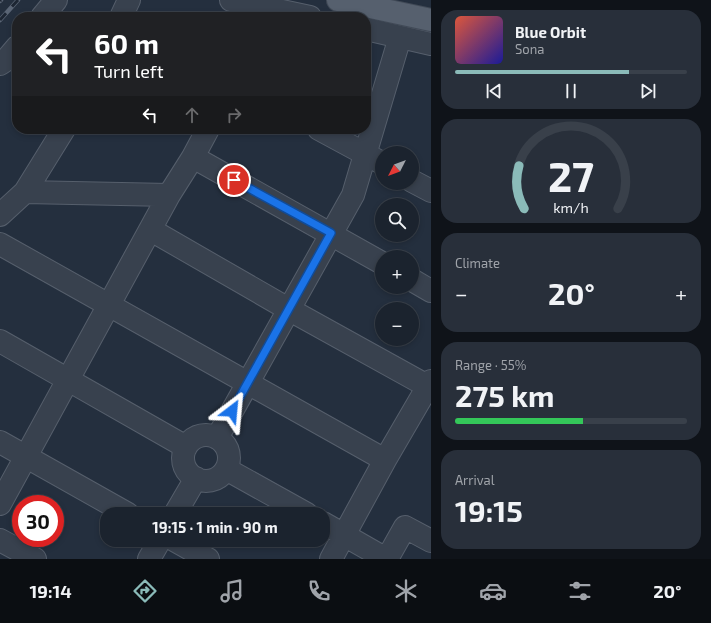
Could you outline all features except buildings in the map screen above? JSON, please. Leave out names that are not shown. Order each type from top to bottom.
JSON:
[{"type":"main road","points":[[338,0],[431,20]]},
{"type":"street","points":[[46,12],[56,0]]},
{"type":"street","points":[[123,12],[129,0]]},
{"type":"street","points":[[231,0],[287,12]]},
{"type":"street","points":[[371,31],[431,44]]},
{"type":"street","points":[[217,438],[374,159],[400,37]]},
{"type":"street","points":[[0,64],[12,53]]},
{"type":"street","points":[[0,215],[25,192],[61,134]]},
{"type":"street","points":[[0,504],[25,456],[151,230],[169,194],[193,157],[205,134]]},
{"type":"street","points":[[328,134],[374,159]]},
{"type":"street","points":[[193,157],[375,258]]},
{"type":"street","points":[[419,185],[431,192]]},
{"type":"street","points":[[25,192],[169,194]]},
{"type":"street","points":[[151,230],[290,310],[430,385],[385,460],[331,559]]},
{"type":"street","points":[[0,244],[385,460]]},
{"type":"street","points":[[419,284],[431,290]]},
{"type":"street","points":[[0,341],[186,447]]},
{"type":"street","points":[[210,435],[217,438],[223,442],[229,455],[226,469],[222,475],[210,480],[203,481],[196,478],[190,474],[183,461],[183,454],[186,447],[196,437],[210,435]]},
{"type":"street","points":[[0,442],[116,507]]},
{"type":"street","points":[[226,469],[294,507]]},
{"type":"street","points":[[179,507],[196,478]]},
{"type":"street","points":[[330,527],[387,559],[405,527],[431,541]]},
{"type":"street","points":[[0,540],[30,558]]},
{"type":"street","points":[[149,559],[156,547]]},
{"type":"street","points":[[187,547],[208,559]]},
{"type":"railway","points":[[0,20],[18,0]]},
{"type":"route","points":[[232,411],[290,310],[331,233],[234,180]]}]
